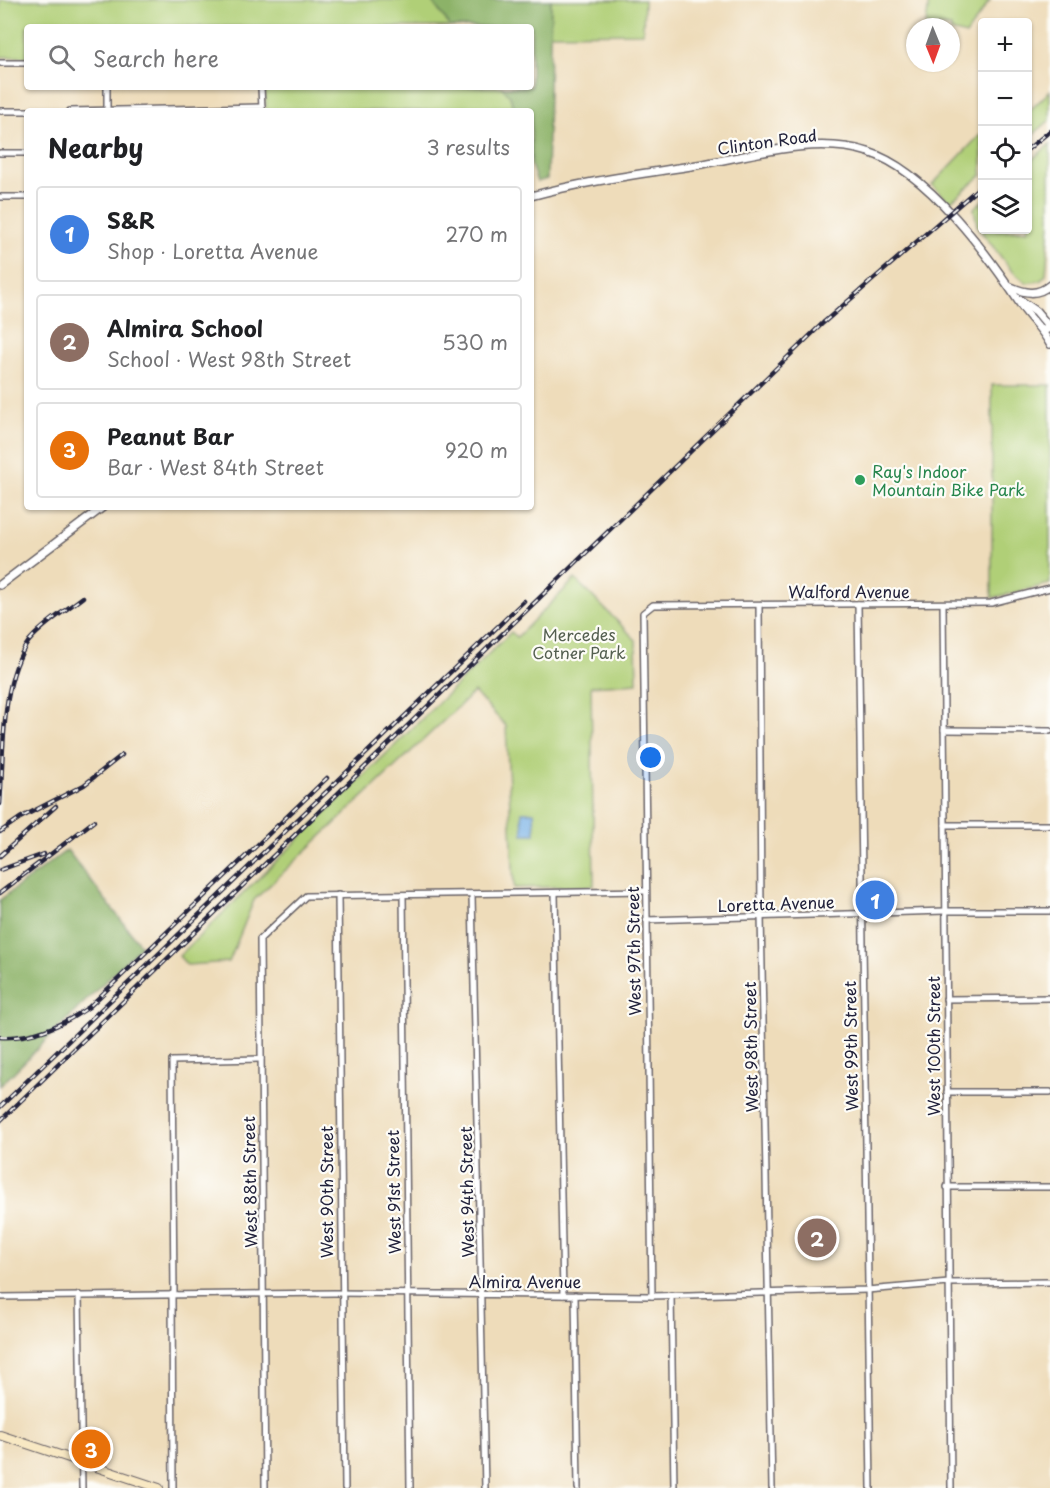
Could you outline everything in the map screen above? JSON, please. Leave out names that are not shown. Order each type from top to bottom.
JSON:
[{"type":"main road","points":[[0,1435],[159,1488]]},
{"type":"street","points":[[0,63],[24,63]]},
{"type":"street","points":[[107,90],[107,108]]},
{"type":"street","points":[[261,90],[262,108]]},
{"type":"street","points":[[0,111],[24,111]]},
{"type":"street","name":"Clinton Road","points":[[534,195],[576,185],[791,149],[842,146],[869,152],[888,160],[931,192],[1018,298],[1036,311],[1047,329],[1050,344]]},
{"type":"street","points":[[0,153],[24,153]]},
{"type":"street","points":[[0,197],[24,197]]},
{"type":"street","points":[[1010,287],[1029,293],[1042,291],[1050,285]]},
{"type":"street","points":[[91,510],[91,516]]},
{"type":"street","points":[[0,585],[99,510]]},
{"type":"street","name":"Walford Avenue","points":[[646,608],[653,605],[991,603],[1050,588]]},
{"type":"street","name":"West 99th Street","points":[[858,604],[871,1488]]},
{"type":"street","name":"West 100th Street","points":[[943,604],[951,1488]]},
{"type":"street","name":"West 98th Street","points":[[759,605],[761,915],[772,1488]]},
{"type":"street","name":"West 97th Street","points":[[646,608],[643,613],[652,1296]]},
{"type":"street","points":[[944,730],[1050,731]]},
{"type":"street","points":[[945,825],[1050,825]]},
{"type":"street","points":[[338,895],[646,891]]},
{"type":"street","points":[[555,892],[563,1295]]},
{"type":"street","name":"West 88th Street","points":[[266,1488],[260,939],[306,896],[338,895]]},
{"type":"street","name":"West 90th Street","points":[[338,895],[340,1293],[345,1488]]},
{"type":"street","name":"West 91st Street","points":[[403,895],[410,1488]]},
{"type":"street","name":"West 94th Street","points":[[472,895],[485,1488]]},
{"type":"street","name":"Loretta Avenue","points":[[646,920],[761,915],[1050,911]]},
{"type":"street","points":[[946,999],[1050,998]]},
{"type":"street","points":[[173,1488],[172,1061],[261,1059]]},
{"type":"street","points":[[947,1092],[1050,1092]]},
{"type":"street","points":[[947,1187],[1050,1187]]},
{"type":"street","name":"Almira Avenue","points":[[0,1297],[340,1293],[652,1296],[867,1290],[949,1283],[1050,1282]]},
{"type":"street","points":[[79,1295],[82,1488]]},
{"type":"street","points":[[575,1295],[578,1488]]},
{"type":"street","points":[[671,1295],[674,1488]]},
{"type":"green space","points":[[0,0],[431,0],[449,24],[24,24],[24,57],[0,57]]},
{"type":"green space","points":[[431,0],[551,0],[547,179],[537,182],[534,174],[534,108],[513,108],[510,96],[505,90],[534,90],[534,24],[449,24]]},
{"type":"green space","points":[[551,0],[644,0],[643,33],[550,34]]},
{"type":"green space","points":[[929,0],[990,0],[966,35],[960,33],[960,18],[927,18]]},
{"type":"green space","points":[[265,90],[505,90],[510,96],[513,108],[266,108]]},
{"type":"green space","points":[[1050,91],[1050,120],[1032,136],[1032,126],[1032,108]]},
{"type":"green space","points":[[978,137],[978,178],[950,202],[932,185]]},
{"type":"green space","points":[[1050,144],[1050,224],[1046,275],[1040,281],[1026,283],[1011,270],[983,234],[1032,234],[1032,160]]},
{"type":"green space","points":[[978,204],[978,227],[977,226],[974,208]]},
{"type":"green space","points":[[992,385],[1050,385],[1050,584],[992,598]]},
{"type":"green space","name":"Mercedes Cotner Park","points":[[575,579],[636,640],[637,683],[591,686],[594,886],[514,888],[506,726],[474,692],[254,900],[229,962],[187,965],[179,956],[511,632],[517,637]]},
{"type":"green space","points":[[67,850],[141,946],[0,1086],[0,900]]},
{"type":"water","points":[[522,812],[534,812],[535,834],[523,834]]},
{"type":"railway","points":[[1032,146],[1050,131]]},
{"type":"railway","points":[[0,1121],[823,323],[978,188]]},
{"type":"railway","points":[[0,804],[5,719],[13,676],[20,657],[29,641],[47,623],[83,597]]},
{"type":"railway","points":[[0,1107],[524,601]]},
{"type":"railway","points":[[0,832],[20,818],[84,785],[122,755]]},
{"type":"railway","points":[[0,1037],[24,1036],[47,1030],[89,1007],[327,778]]},
{"type":"railway","points":[[0,856],[56,806]]},
{"type":"railway","points":[[0,893],[94,821]]},
{"type":"railway","points":[[0,870],[44,854]]},
{"type":"place","name":"Ray's Indoor Mountain Bike Park","points":[[860,480]]},
{"type":"place","name":"S&R","points":[[875,900]]},
{"type":"place","name":"Almira School","points":[[817,1238]]},
{"type":"place","name":"Peanut Bar","points":[[91,1449]]}]
